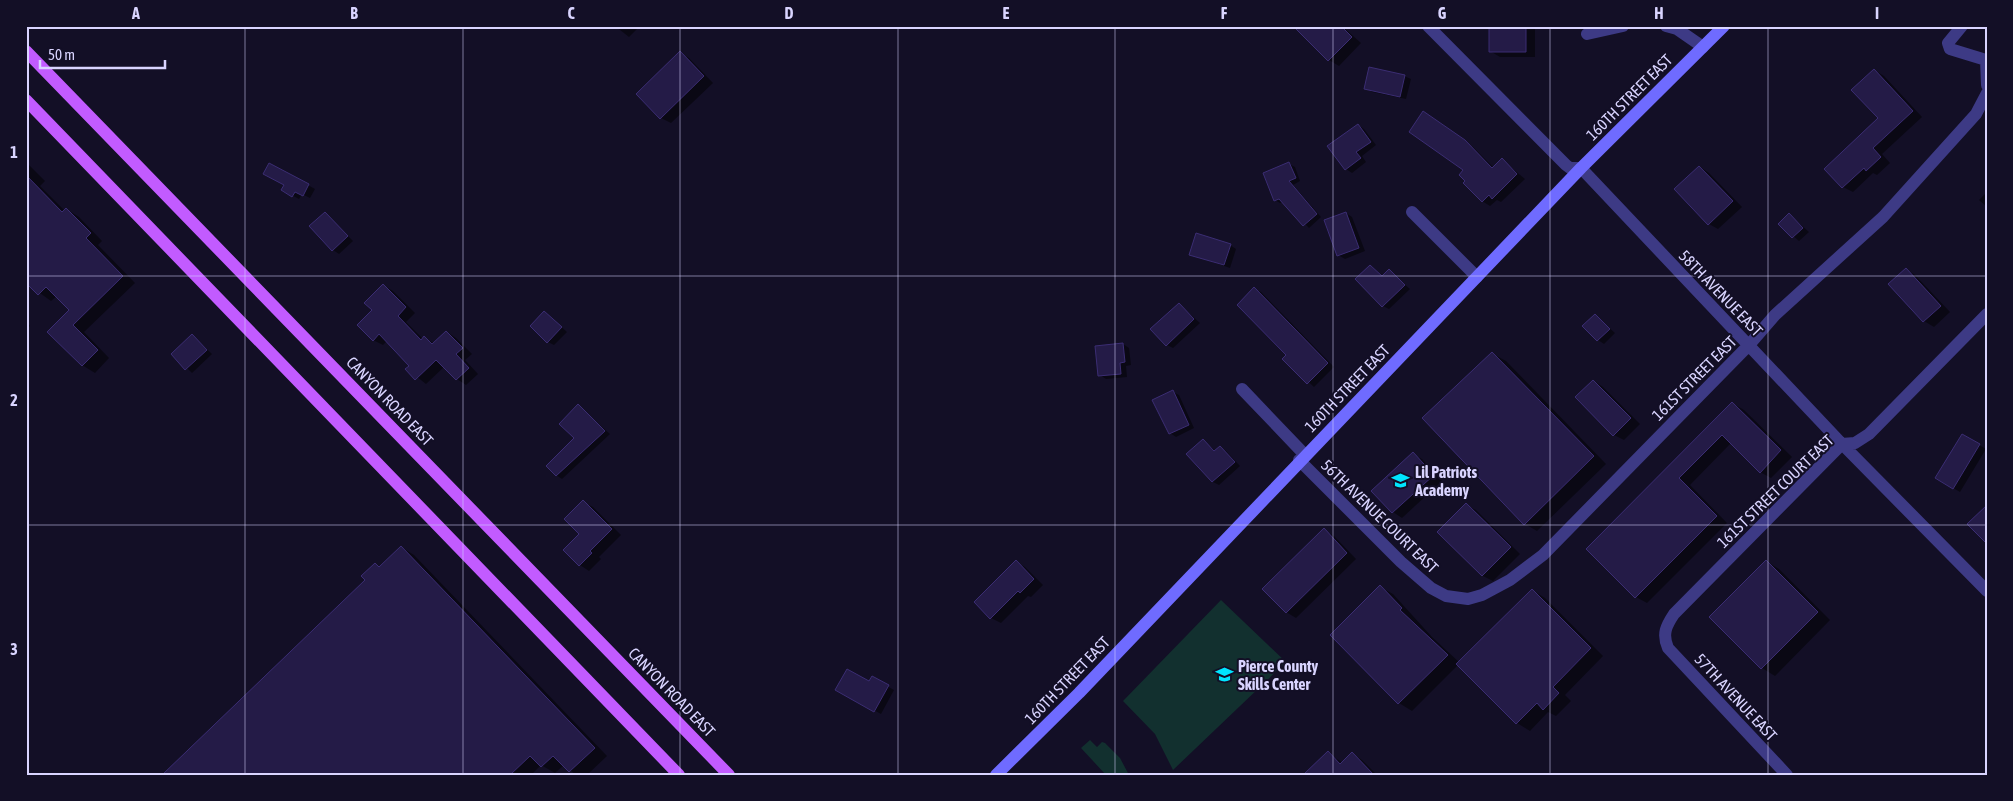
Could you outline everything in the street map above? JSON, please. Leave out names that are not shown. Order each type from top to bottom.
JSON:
[{"type":"main road","name":"160TH STREET EAST","points":[[996,775],[1079,693],[1581,168],[1724,26]]},
{"type":"main road","name":"CANYON ROAD EAST","points":[[26,51],[729,775]]},
{"type":"main road","points":[[26,100],[678,775]]},
{"type":"street","name":"58TH AVENUE EAST","points":[[1428,26],[1566,165],[1570,168],[1581,168],[1842,444],[1987,591]]},
{"type":"street","points":[[1587,34],[1623,26]]},
{"type":"street","points":[[1666,26],[1677,29],[1702,47]]},
{"type":"street","points":[[1962,26],[1948,43],[1950,49],[1986,60],[1987,85]]},
{"type":"street","name":"161ST STREET EAST","points":[[1468,599],[1510,580],[1543,555],[1749,345],[1775,315],[1883,217],[1976,114],[1987,92]]},
{"type":"street","points":[[1412,212],[1477,278]]},
{"type":"street","name":"161ST STREET COURT EAST","points":[[1665,640],[1665,629],[1674,614],[1842,444],[1855,443],[1869,434],[1987,314]]},
{"type":"street","name":"56TH AVENUE COURT EAST","points":[[1242,390],[1302,458],[1402,562],[1431,588],[1446,596],[1468,599]]},
{"type":"street","name":"57TH AVENUE EAST","points":[[1665,640],[1668,648],[1694,678],[1787,775]]},
{"type":"green space","points":[[1221,600],[1286,662],[1173,770],[1155,734],[1123,701]]},
{"type":"green space","points":[[1090,740],[1097,747],[1102,742],[1105,743],[1120,758],[1129,775],[1106,775],[1081,748]]},
{"type":"building","points":[[1293,26],[1341,26],[1352,37],[1328,61]]},
{"type":"building","points":[[1489,26],[1526,26],[1526,52],[1489,52]]},
{"type":"building","points":[[680,51],[704,76],[660,119],[636,94]]},
{"type":"building","points":[[1369,67],[1405,75],[1400,97],[1364,89]]},
{"type":"building","points":[[1874,69],[1913,111],[1873,148],[1881,157],[1866,171],[1864,168],[1842,188],[1824,169],[1878,118],[1851,90]]},
{"type":"building","points":[[1423,111],[1465,140],[1492,168],[1502,158],[1517,174],[1492,199],[1489,195],[1482,202],[1463,183],[1465,181],[1459,175],[1463,170],[1409,132]]},
{"type":"building","points":[[1358,124],[1371,142],[1356,152],[1361,158],[1345,170],[1327,146]]},
{"type":"building","points":[[1289,162],[1296,178],[1289,181],[1317,214],[1303,226],[1279,199],[1274,201],[1263,173]]},
{"type":"building","points":[[269,163],[309,184],[303,196],[295,192],[292,197],[281,190],[284,185],[263,174]]},
{"type":"building","points":[[1699,166],[1733,201],[1708,225],[1674,189]]},
{"type":"building","points":[[26,175],[62,212],[66,208],[91,233],[86,238],[123,276],[73,325],[98,350],[82,366],[47,332],[69,310],[46,287],[38,295],[26,283]]},
{"type":"building","points":[[325,212],[348,236],[332,251],[309,226]]},
{"type":"building","points":[[1346,212],[1359,248],[1337,256],[1324,220]]},
{"type":"building","points":[[1789,213],[1803,228],[1792,238],[1778,224]]},
{"type":"building","points":[[1196,233],[1231,244],[1224,265],[1189,255]]},
{"type":"building","points":[[1370,265],[1382,276],[1389,269],[1405,285],[1382,307],[1355,279]]},
{"type":"building","points":[[1906,268],[1941,306],[1923,322],[1888,284]]},
{"type":"building","points":[[383,284],[406,307],[398,316],[421,340],[424,336],[432,344],[446,331],[463,348],[456,354],[469,368],[456,380],[436,360],[415,380],[405,369],[409,366],[379,334],[373,341],[357,325],[372,310],[364,303]]},
{"type":"building","points":[[1254,287],[1328,363],[1307,384],[1282,359],[1286,355],[1237,305]]},
{"type":"building","points":[[1179,303],[1194,319],[1166,346],[1150,329]]},
{"type":"building","points":[[544,311],[562,327],[547,343],[530,326]]},
{"type":"building","points":[[1595,314],[1610,329],[1597,341],[1582,326]]},
{"type":"building","points":[[192,334],[207,350],[185,370],[171,354]]},
{"type":"building","points":[[1123,343],[1125,362],[1120,363],[1121,374],[1098,376],[1095,346]]},
{"type":"building","points":[[1492,352],[1594,456],[1524,525],[1422,418]]},
{"type":"building","points":[[1593,380],[1631,418],[1613,436],[1575,397]]},
{"type":"building","points":[[1173,390],[1189,425],[1169,434],[1152,400]]},
{"type":"building","points":[[1732,402],[1781,450],[1760,473],[1722,435],[1679,478],[1717,516],[1635,598],[1586,549]]},
{"type":"building","points":[[578,404],[605,431],[556,476],[546,466],[574,438],[559,424]]},
{"type":"building","points":[[1962,434],[1980,444],[1953,489],[1935,478]]},
{"type":"building","points":[[1203,439],[1214,451],[1220,446],[1235,462],[1212,482],[1186,454]]},
{"type":"building","points":[[1413,452],[1434,475],[1392,513],[1371,491]]},
{"type":"building","points":[[583,500],[612,529],[590,551],[592,553],[579,566],[563,550],[579,534],[564,519]]},
{"type":"building","points":[[1466,503],[1511,547],[1482,576],[1437,532]]},
{"type":"building","points":[[1987,505],[1987,544],[1967,524]]},
{"type":"building","points":[[1324,528],[1347,553],[1286,613],[1262,589]]},
{"type":"building","points":[[401,546],[595,748],[569,772],[553,756],[541,767],[530,756],[510,775],[162,775],[365,580],[361,576],[375,563],[379,567]]},
{"type":"building","points":[[1016,560],[1034,579],[1020,593],[1018,591],[990,619],[974,602]]},
{"type":"building","points":[[1766,560],[1818,612],[1761,669],[1709,617]]},
{"type":"building","points":[[1380,585],[1402,608],[1400,610],[1448,655],[1398,704],[1330,635]]},
{"type":"building","points":[[1532,589],[1591,648],[1553,687],[1559,693],[1543,710],[1537,703],[1516,724],[1456,664]]},
{"type":"building","points":[[847,669],[869,681],[872,676],[889,685],[874,712],[835,690]]},
{"type":"building","points":[[1328,751],[1340,764],[1352,752],[1374,775],[1303,775]]},
{"type":"place","name":"Lil Patriots Academy","points":[[1401,481]]},
{"type":"place","name":"Pierce County Skills Center","points":[[1224,675]]}]
